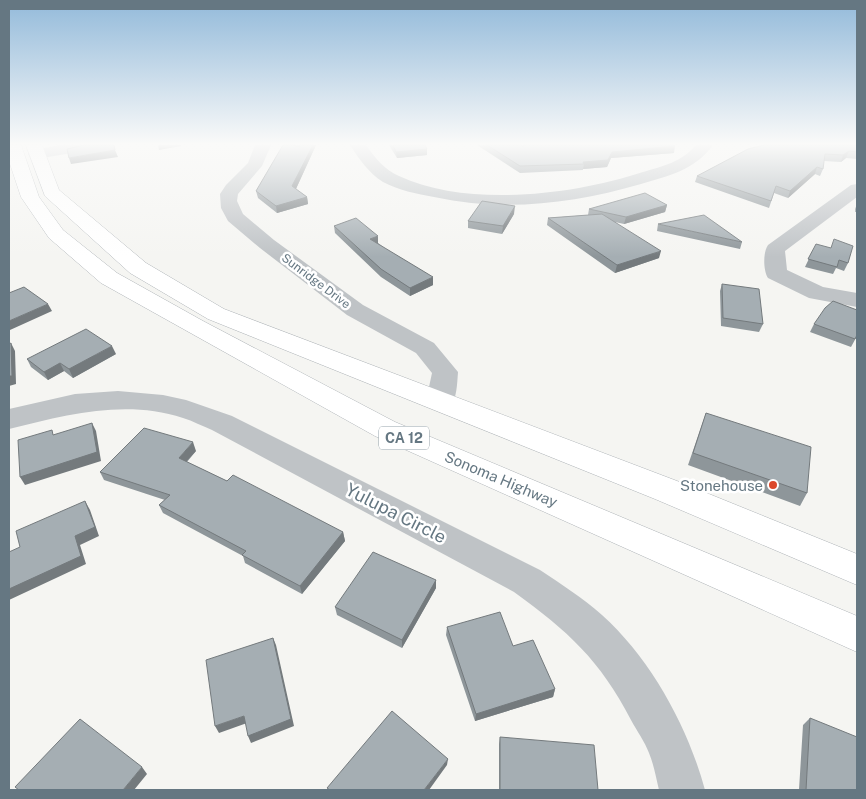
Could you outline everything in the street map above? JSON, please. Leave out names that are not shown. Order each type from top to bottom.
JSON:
[{"type":"main road","name":"Sonoma Highway","points":[[28,182],[30,197],[56,234],[109,278],[194,326],[385,429],[857,634]]},
{"type":"main road","points":[[45,182],[51,192],[138,268],[216,314],[666,490],[857,570]]},
{"type":"street","name":"Sunridge Drive","points":[[237,182],[229,194],[228,203],[236,218],[267,244],[355,310],[425,348],[445,372],[440,401]]},
{"type":"street","points":[[403,182],[415,187],[469,198],[519,200],[551,199],[605,189],[627,182]]},
{"type":"street","points":[[857,189],[775,249],[776,273],[817,293],[857,300]]},
{"type":"street","name":"Yulupa Circle","points":[[9,420],[50,407],[83,402],[118,400],[152,402],[188,410],[222,423],[527,580],[559,602],[588,627],[612,653],[632,680],[669,746],[682,790]]},
{"type":"building","points":[[261,182],[294,182],[292,186],[307,197],[276,206],[256,191]]},
{"type":"building","points":[[716,182],[800,182],[790,191],[776,186],[771,201]]},
{"type":"building","points":[[645,193],[667,205],[626,217],[589,209]]},
{"type":"building","points":[[482,201],[515,206],[503,226],[468,221]]},
{"type":"building","points":[[602,214],[661,251],[617,265],[548,218]]},
{"type":"building","points":[[704,215],[742,242],[658,224]]},
{"type":"building","points":[[356,218],[378,236],[370,239],[433,277],[410,288],[381,269],[334,226]]},
{"type":"building","points":[[834,239],[853,246],[848,263],[839,260],[837,267],[808,259],[816,244],[831,248]]},
{"type":"building","points":[[722,284],[759,289],[763,324],[723,318]]},
{"type":"building","points":[[24,287],[48,304],[9,321],[9,293]]},
{"type":"building","points":[[833,301],[857,310],[857,335],[855,339],[814,324],[825,308]]},
{"type":"building","points":[[86,329],[112,346],[69,369],[60,363],[44,372],[27,359]]},
{"type":"building","points":[[11,343],[12,376],[9,376],[9,344]]},
{"type":"building","name":"Stonehouse","points":[[706,413],[811,447],[807,493],[693,453]]},
{"type":"building","points":[[92,423],[97,452],[20,477],[18,440],[52,430],[53,435]]},
{"type":"building","points":[[144,428],[193,442],[179,458],[227,481],[233,475],[343,532],[300,586],[242,555],[246,551],[159,505],[170,495],[100,472]]},
{"type":"building","points":[[85,501],[95,527],[75,536],[81,556],[9,589],[9,552],[20,547],[16,531]]},
{"type":"building","points":[[373,552],[436,580],[402,640],[335,607]]},
{"type":"building","points":[[500,612],[513,646],[533,640],[555,689],[476,714],[447,627]]},
{"type":"building","points":[[273,638],[291,719],[248,736],[244,716],[215,726],[206,660]]},
{"type":"building","points":[[392,711],[448,759],[424,790],[330,790],[327,788]]},
{"type":"building","points":[[810,718],[857,737],[857,790],[806,790]]},
{"type":"building","points":[[80,719],[142,767],[123,790],[19,790],[15,787]]},
{"type":"building","points":[[500,737],[594,745],[598,790],[500,790]]},
{"type":"place","name":"Stonehouse","points":[[773,485]]}]
